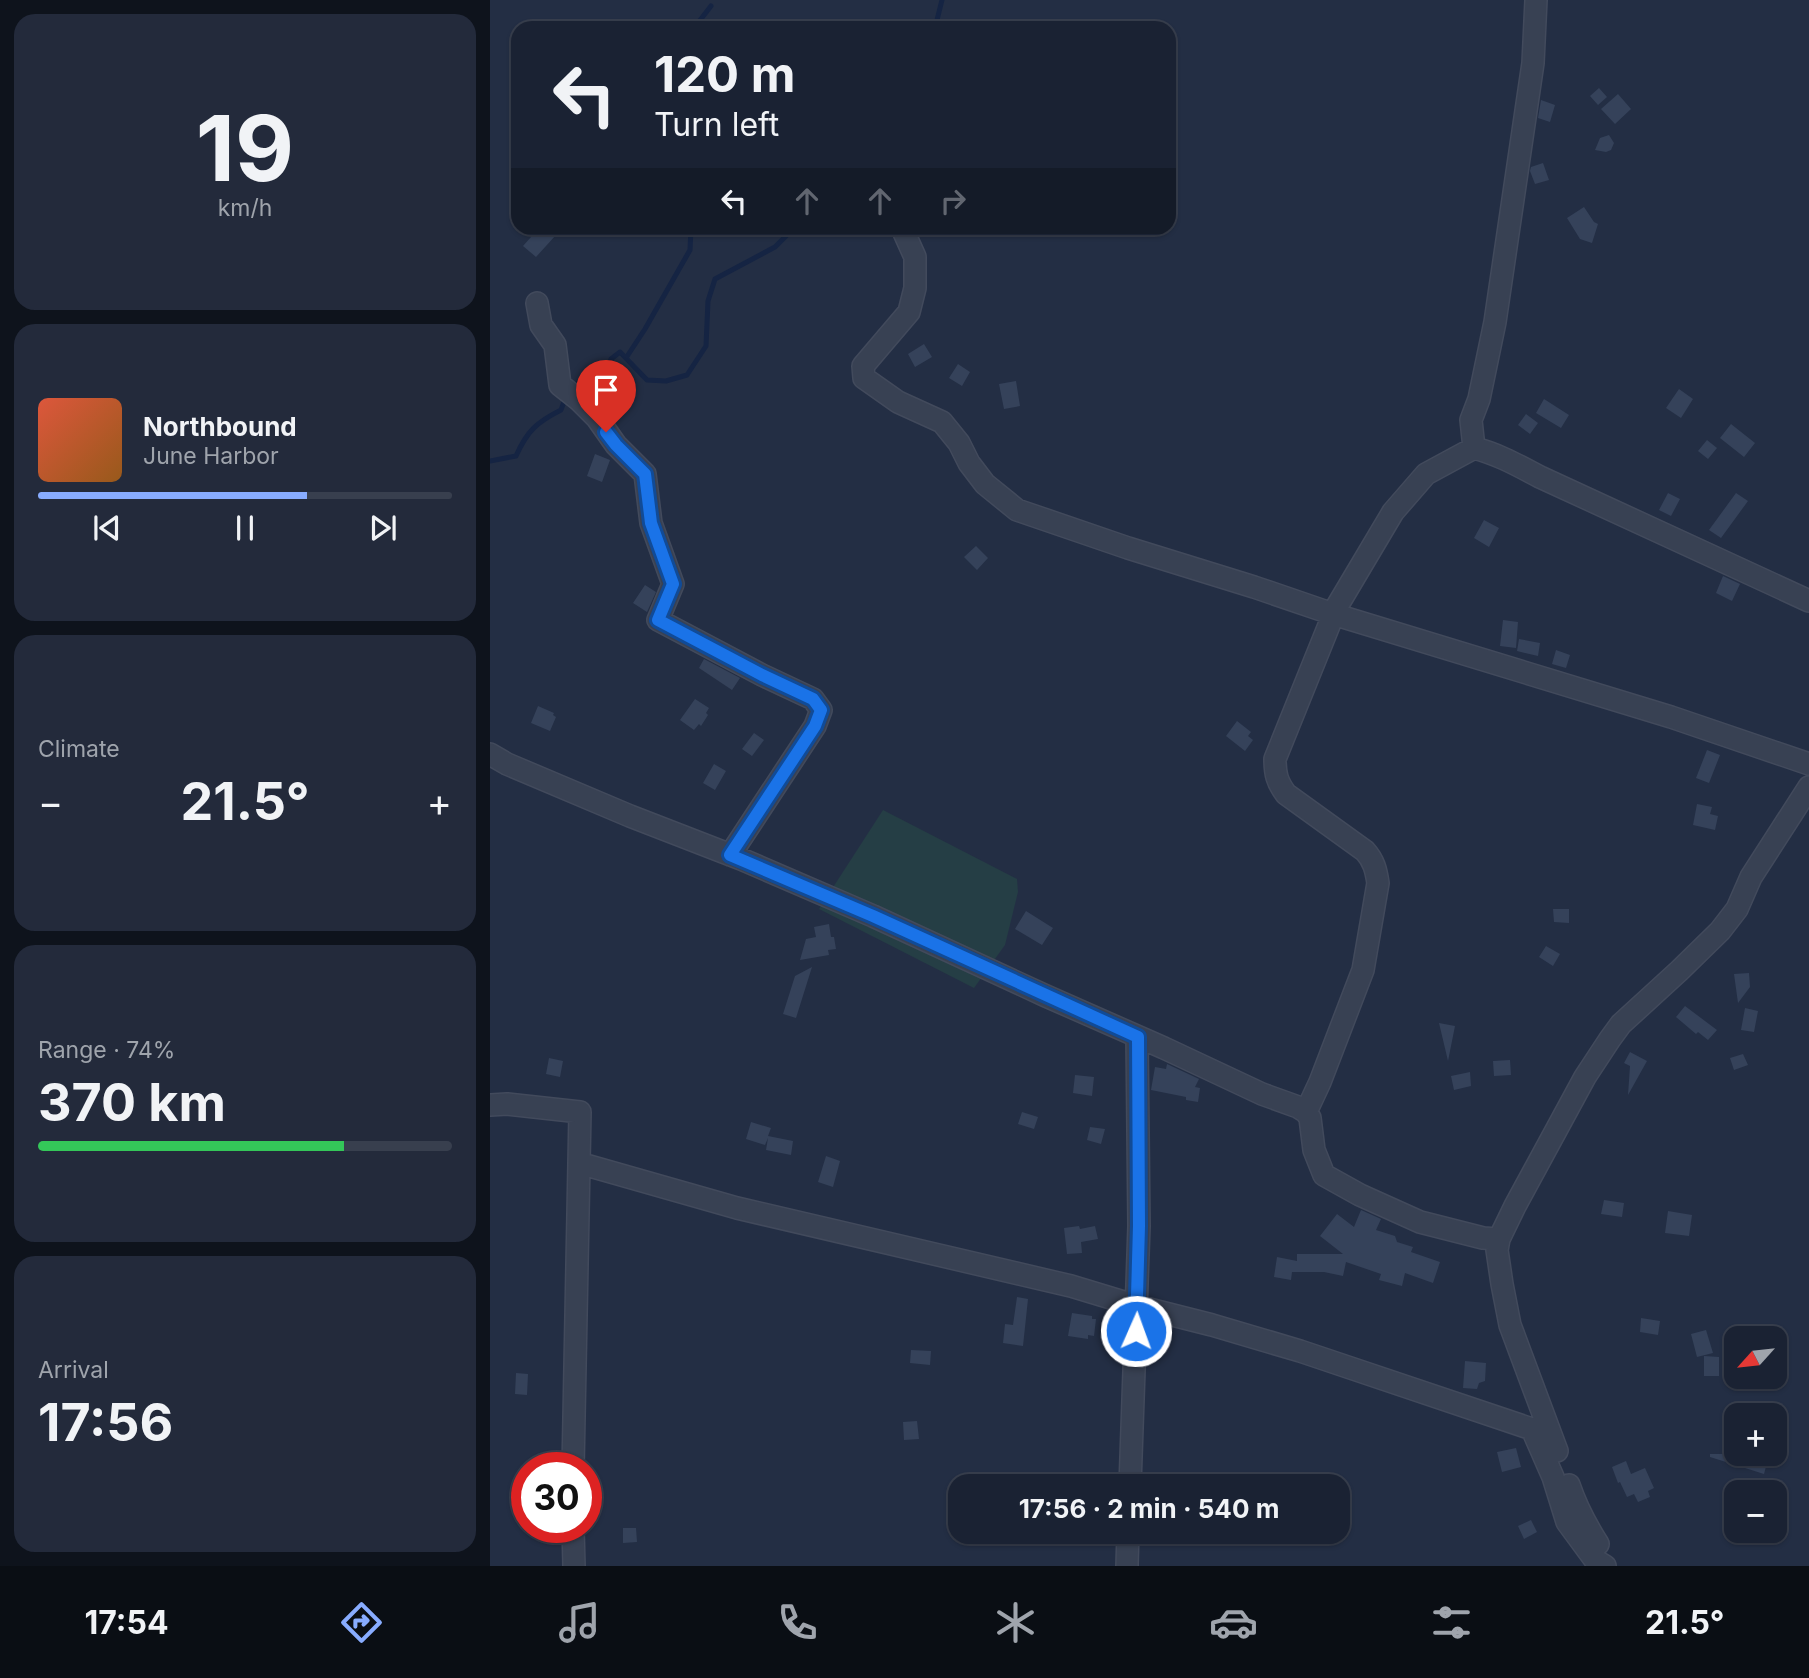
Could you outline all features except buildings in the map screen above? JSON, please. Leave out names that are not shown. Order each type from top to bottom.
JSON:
[{"type":"street","points":[[1474,449],[1471,420],[1479,398],[1495,322],[1533,63],[1536,0]]},
{"type":"street","points":[[905,235],[915,257],[915,288],[909,312],[863,366],[864,379],[898,402],[942,422],[985,484],[1017,510],[1333,614],[1671,717],[1809,764]]},
{"type":"street","points":[[537,303],[541,325],[555,345],[560,385],[597,418],[616,445],[645,474],[651,523],[673,584],[658,620],[813,699],[821,710],[815,726],[730,855]]},
{"type":"street","points":[[1306,1112],[1363,970],[1378,883],[1376,869],[1365,851],[1286,794],[1275,773],[1275,759],[1333,614],[1393,512],[1426,474],[1474,449],[1488,452],[1809,601]]},
{"type":"street","points":[[490,754],[507,764],[618,811],[873,916],[1262,1094],[1298,1107],[1310,1118],[1314,1150],[1324,1175],[1398,1214],[1420,1222],[1499,1240]]},
{"type":"street","points":[[1613,1566],[1588,1529],[1574,1499],[1510,1325],[1497,1250],[1499,1240],[1514,1206],[1585,1077],[1610,1039],[1621,1024],[1720,931],[1737,909],[1751,877],[1809,787]]},
{"type":"street","points":[[1130,1474],[1139,1226],[1138,1037]]},
{"type":"street","points":[[490,1105],[507,1104],[580,1112],[573,1452]]},
{"type":"street","points":[[579,1163],[737,1208],[1071,1286],[1212,1325],[1300,1351],[1532,1429],[1553,1477],[1567,1522],[1595,1560],[1605,1566]]},
{"type":"street","points":[[573,1543],[574,1566]]},
{"type":"street","points":[[1127,1566],[1128,1544]]},
{"type":"green space","points":[[883,810],[1017,879],[1018,892],[1005,945],[974,988],[819,909]]},
{"type":"waterway","points":[[937,21],[942,0]]},
{"type":"waterway","points":[[699,21],[711,6]]},
{"type":"waterway","points":[[626,358],[690,250],[691,235]]},
{"type":"waterway","points":[[571,388],[578,383],[604,381],[611,359],[620,352],[647,380],[666,381],[687,375],[706,346],[708,301],[715,279],[775,247],[787,235]]},
{"type":"waterway","points":[[490,461],[516,456],[534,428],[561,410],[566,396]]},
{"type":"route","points":[[606,432],[645,474],[651,523],[673,584],[658,620],[813,699],[821,710],[815,726],[730,855],[873,916],[1138,1037],[1139,1226],[1136,1331]]}]
